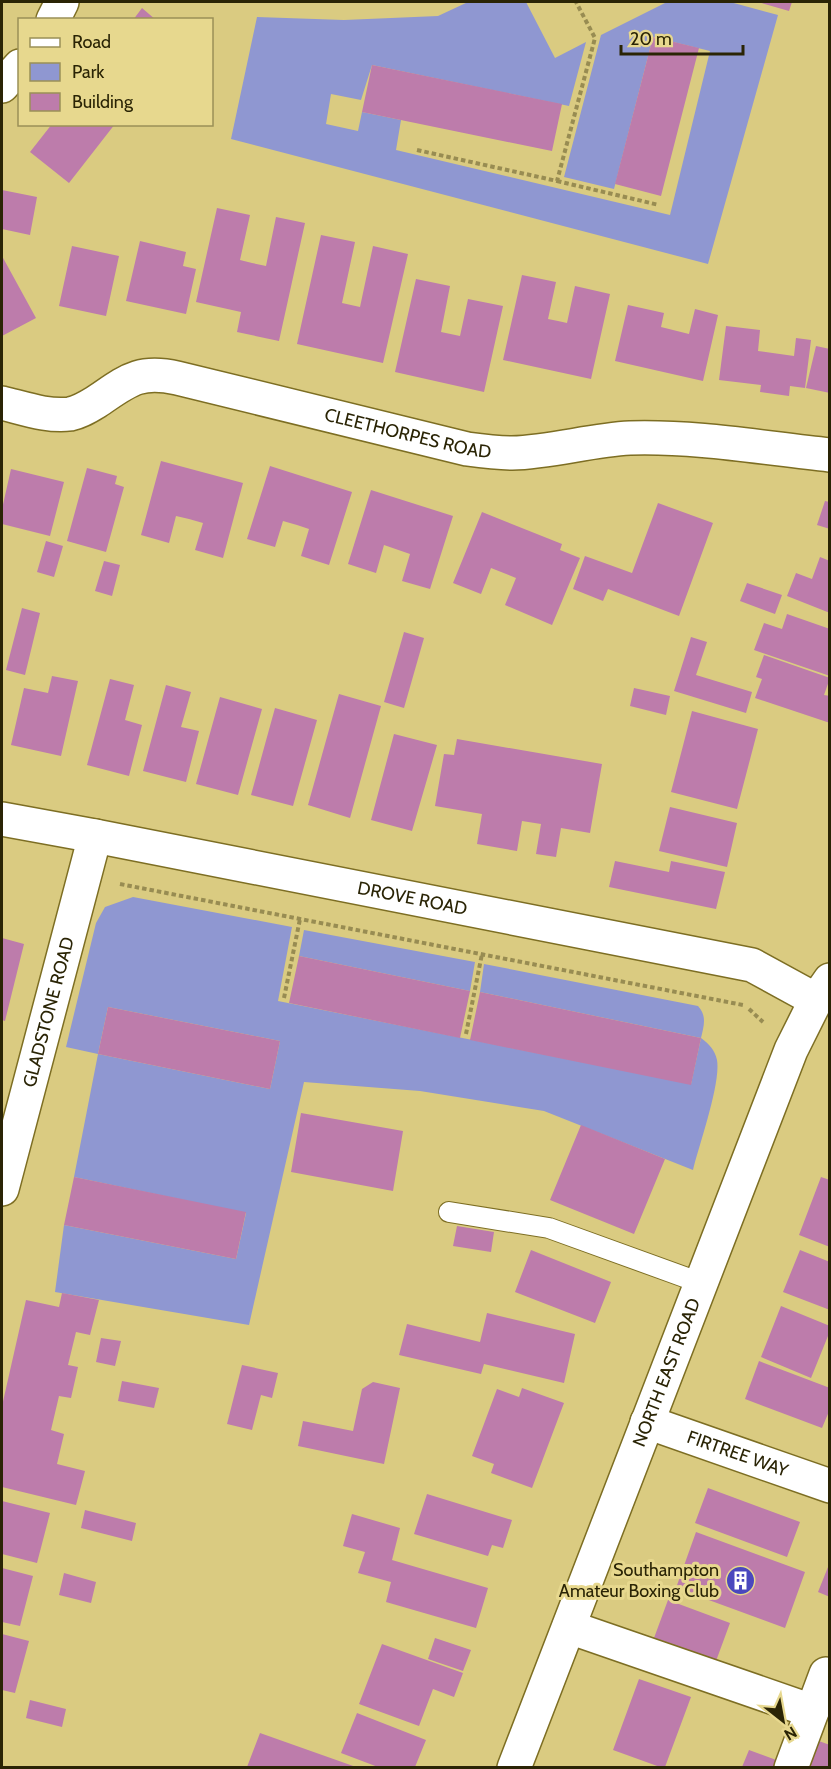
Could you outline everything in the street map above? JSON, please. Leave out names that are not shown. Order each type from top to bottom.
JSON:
[{"type":"street","points":[[54,18],[62,2]]},
{"type":"street","points":[[2,86],[18,68]]},
{"type":"street","name":"CLEETHORPES ROAD","points":[[2,403],[45,413],[72,414],[86,408],[133,378],[160,376],[177,378],[489,452],[536,451],[599,441],[660,438],[694,439],[830,455]]},
{"type":"street","name":"DROVE ROAD","points":[[2,819],[752,965],[823,990]]},
{"type":"street","name":"GLADSTONE ROAD","points":[[2,1189],[95,836]]},
{"type":"street","name":"NORTH EAST ROAD","points":[[514,1767],[791,1050],[823,990]]},
{"type":"street","name":"FIRTREE WAY","points":[[647,1422],[830,1486]]},
{"type":"street","points":[[569,1627],[812,1711]]},
{"type":"street","points":[[791,1767],[826,1674]]},
{"type":"lane","points":[[449,1212],[549,1228],[701,1283]]},
{"type":"path","points":[[557,181],[595,38],[576,2]]},
{"type":"path","points":[[417,150],[659,205]]},
{"type":"path","points":[[84,877],[746,1005],[791,1050]]},
{"type":"path","points":[[284,998],[300,919]]},
{"type":"path","points":[[466,1034],[482,954]]},
{"type":"green space","points":[[468,2],[526,2],[555,58],[586,42],[569,106],[372,65],[361,100],[331,94],[326,124],[358,131],[362,112],[401,120],[396,150],[670,215],[710,51],[653,37],[614,189],[564,177],[601,35],[667,2],[730,2],[778,15],[708,264],[231,139],[257,17],[344,20],[438,16]]},
{"type":"green space","points":[[133,897],[292,927],[278,1001],[691,1084],[701,1038],[715,1053],[717,1070],[713,1098],[693,1170],[544,1111],[420,1091],[304,1082],[249,1325],[55,1292],[64,1225],[236,1259],[246,1213],[74,1177],[98,1054],[66,1047],[96,923],[105,907]],"holes":[[[108,1007],[280,1041],[270,1089],[98,1054]]]},
{"type":"green space","points":[[304,930],[475,962],[470,991],[299,956]]},
{"type":"green space","points":[[484,964],[698,1006],[704,1017],[701,1038],[480,992]]},
{"type":"building","points":[[758,2],[792,2],[789,11]]},
{"type":"building","points":[[142,8],[154,18],[134,18]]},
{"type":"building","points":[[653,37],[699,48],[661,196],[615,184]]},
{"type":"building","points":[[372,65],[562,104],[552,151],[362,112]]},
{"type":"building","points":[[50,126],[113,126],[69,183],[30,152]]},
{"type":"building","points":[[2,190],[37,197],[30,235],[2,229]]},
{"type":"building","points":[[217,208],[250,215],[240,260],[266,266],[276,217],[305,223],[279,341],[237,332],[241,312],[196,302]]},
{"type":"building","points":[[321,235],[355,242],[342,303],[360,307],[373,246],[408,254],[383,363],[297,344]]},
{"type":"building","points":[[140,241],[186,252],[183,266],[196,269],[186,314],[126,301]]},
{"type":"building","points":[[72,246],[119,256],[106,316],[59,306]]},
{"type":"building","points":[[2,256],[36,318],[2,336]]},
{"type":"building","points":[[522,275],[556,282],[548,319],[567,323],[575,286],[610,294],[591,379],[503,360]]},
{"type":"building","points":[[416,279],[450,286],[441,332],[460,336],[468,299],[503,306],[484,392],[395,372]]},
{"type":"building","points":[[628,305],[664,313],[661,327],[689,334],[695,309],[718,315],[703,381],[615,361]]},
{"type":"building","points":[[726,326],[760,330],[758,351],[794,356],[796,338],[811,340],[805,388],[790,386],[789,396],[760,392],[761,385],[719,380]]},
{"type":"building","points":[[816,346],[830,349],[830,393],[806,388]]},
{"type":"building","points":[[161,461],[243,483],[223,558],[195,550],[203,523],[189,519],[176,516],[169,543],[141,535]]},
{"type":"building","points":[[270,466],[352,492],[329,565],[301,556],[309,529],[297,525],[283,521],[275,547],[247,539]]},
{"type":"building","points":[[87,468],[117,476],[115,484],[124,487],[106,552],[67,541]]},
{"type":"building","points":[[11,469],[64,482],[50,536],[2,524],[2,509]]},
{"type":"building","points":[[371,490],[453,516],[430,589],[402,581],[410,554],[384,545],[376,573],[348,564]]},
{"type":"building","points":[[825,501],[830,502],[830,529],[817,525]]},
{"type":"building","points":[[658,503],[713,523],[679,616],[608,589],[603,601],[573,589],[585,556],[632,573]]},
{"type":"building","points":[[482,512],[562,544],[560,550],[580,558],[552,625],[505,605],[516,578],[491,568],[481,594],[453,583]]},
{"type":"building","points":[[46,541],[63,546],[54,577],[37,572]]},
{"type":"building","points":[[820,557],[830,561],[830,613],[787,596],[796,573],[812,579]]},
{"type":"building","points":[[104,561],[120,565],[112,596],[95,591]]},
{"type":"building","points":[[747,583],[782,595],[775,614],[740,601]]},
{"type":"building","points":[[22,608],[40,613],[25,675],[6,670]]},
{"type":"building","points":[[787,614],[830,629],[830,676],[754,650],[764,623],[782,629]]},
{"type":"building","points":[[404,632],[424,638],[404,708],[384,702]]},
{"type":"building","points":[[691,637],[707,642],[696,675],[752,692],[746,713],[674,691]]},
{"type":"building","points":[[764,655],[830,678],[824,695],[830,696],[830,723],[755,698],[762,679],[756,677]]},
{"type":"building","points":[[52,676],[78,681],[61,756],[11,745],[24,688],[48,693]]},
{"type":"building","points":[[110,679],[134,685],[125,720],[142,725],[129,776],[87,765]]},
{"type":"building","points":[[166,685],[191,692],[181,727],[199,731],[186,782],[143,771]]},
{"type":"building","points":[[634,688],[670,696],[666,715],[630,706]]},
{"type":"building","points":[[339,694],[381,706],[350,818],[308,805]]},
{"type":"building","points":[[220,697],[262,709],[238,795],[196,784]]},
{"type":"building","points":[[275,708],[317,720],[293,806],[251,795]]},
{"type":"building","points":[[692,711],[758,729],[737,809],[671,792]]},
{"type":"building","points":[[394,734],[437,745],[412,831],[371,820]]},
{"type":"building","points":[[457,739],[602,764],[590,833],[561,828],[556,857],[536,854],[541,824],[522,821],[517,851],[477,844],[482,814],[435,806],[444,754],[454,755]]},
{"type":"building","points":[[670,807],[737,823],[727,867],[659,851]]},
{"type":"building","points":[[615,861],[669,872],[671,861],[725,872],[716,909],[609,887]]},
{"type":"building","points":[[2,938],[24,944],[5,1021],[2,1020]]},
{"type":"building","points":[[299,956],[470,991],[460,1038],[289,1003]]},
{"type":"building","points":[[480,992],[701,1038],[691,1085],[470,1040]]},
{"type":"building","points":[[108,1007],[280,1041],[270,1089],[98,1054]]},
{"type":"building","points":[[301,1113],[403,1131],[393,1191],[291,1172]]},
{"type":"building","points":[[581,1125],[665,1159],[634,1234],[550,1200]]},
{"type":"building","points":[[74,1177],[246,1212],[236,1259],[64,1225]]},
{"type":"building","points":[[821,1177],[830,1180],[830,1247],[799,1235]]},
{"type":"building","points":[[457,1226],[494,1232],[491,1252],[453,1246]]},
{"type":"building","points":[[531,1250],[611,1282],[595,1323],[515,1292]]},
{"type":"building","points":[[800,1250],[830,1262],[830,1310],[783,1292]]},
{"type":"building","points":[[62,1293],[99,1300],[90,1335],[76,1332],[68,1365],[78,1367],[71,1398],[59,1396],[51,1430],[64,1434],[57,1464],[85,1471],[76,1505],[2,1487],[2,1406],[26,1300],[59,1307]]},
{"type":"building","points":[[781,1306],[830,1326],[811,1378],[761,1357]]},
{"type":"building","points":[[487,1313],[575,1334],[564,1383],[484,1364],[481,1374],[399,1355],[407,1324],[480,1342]]},
{"type":"building","points":[[101,1338],[121,1341],[115,1366],[96,1362]]},
{"type":"building","points":[[759,1361],[830,1388],[830,1409],[822,1428],[745,1399]]},
{"type":"building","points":[[242,1365],[278,1373],[272,1398],[261,1395],[252,1430],[227,1424]]},
{"type":"building","points":[[122,1381],[159,1388],[154,1408],[118,1401]]},
{"type":"building","points":[[373,1382],[400,1388],[384,1464],[298,1446],[303,1421],[353,1431],[362,1389]]},
{"type":"building","points":[[522,1388],[564,1403],[532,1488],[491,1473],[494,1464],[472,1456],[497,1389],[519,1397]]},
{"type":"building","points":[[708,1488],[800,1522],[787,1557],[695,1523]]},
{"type":"building","points":[[427,1494],[512,1520],[503,1548],[492,1545],[488,1556],[414,1534]]},
{"type":"building","points":[[2,1501],[50,1513],[37,1563],[2,1554]]},
{"type":"building","points":[[85,1510],[136,1523],[132,1541],[81,1528]]},
{"type":"building","points":[[352,1514],[400,1528],[392,1560],[488,1588],[476,1628],[386,1602],[391,1582],[358,1573],[365,1552],[343,1546]]},
{"type":"building","name":"Southampton Amateur Boxing Club","points":[[696,1532],[805,1572],[785,1628],[676,1588]]},
{"type":"building","points":[[830,1562],[830,1597],[818,1592]]},
{"type":"building","points":[[2,1568],[33,1576],[20,1626],[2,1622]]},
{"type":"building","points":[[64,1573],[96,1582],[91,1603],[59,1595]]},
{"type":"building","points":[[668,1600],[730,1623],[716,1661],[654,1638]]},
{"type":"building","points":[[2,1634],[29,1641],[15,1693],[2,1690]]},
{"type":"building","points":[[435,1638],[471,1650],[463,1671],[428,1659]]},
{"type":"building","points":[[382,1644],[463,1673],[454,1697],[433,1689],[419,1726],[359,1704]]},
{"type":"building","points":[[639,1679],[691,1697],[665,1767],[613,1750]]},
{"type":"building","points":[[30,1700],[66,1709],[62,1727],[26,1718]]},
{"type":"building","points":[[357,1713],[426,1740],[415,1767],[378,1767],[341,1753]]},
{"type":"building","points":[[260,1733],[356,1767],[247,1767]]},
{"type":"building","points":[[816,1740],[830,1745],[830,1767],[806,1767]]},
{"type":"building","points":[[749,1750],[779,1761],[777,1767],[742,1767]]},
{"type":"place","name":"Southampton Amateur Boxing Club","points":[[740,1580]]}]
